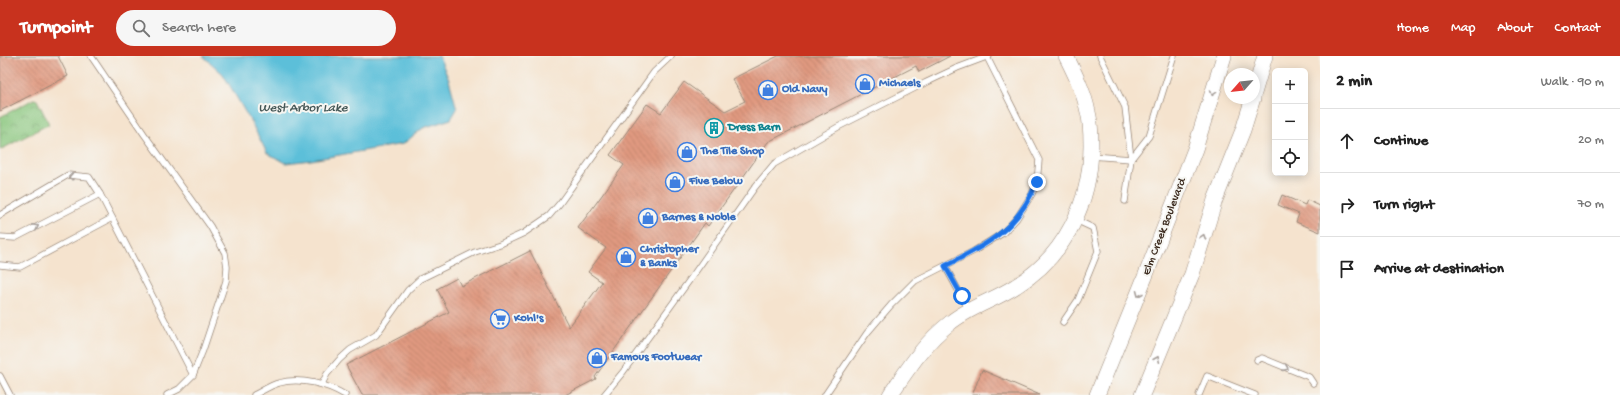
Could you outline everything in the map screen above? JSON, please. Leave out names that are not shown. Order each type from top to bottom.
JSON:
[{"type":"main road","points":[[893,394],[909,366],[926,345],[951,322],[970,310],[1016,286],[1040,269],[1058,248],[1076,220],[1086,193],[1089,178],[1091,126],[1080,86],[1066,56]]},
{"type":"main road","name":"Elm Creek Boulevard","points":[[1097,395],[1195,149],[1224,56]]},
{"type":"main road","points":[[1260,73],[1265,56]]},
{"type":"main road","points":[[1142,395],[1192,274],[1215,200],[1243,130],[1251,104]]},
{"type":"lane","points":[[91,56],[144,134],[210,226],[225,253],[227,267],[226,281],[193,375],[179,389],[167,395]]},
{"type":"lane","points":[[322,384],[327,374],[338,360],[350,350],[376,335],[408,290],[420,279],[475,252],[500,244],[524,233],[549,216],[560,203],[654,72],[671,56]]},
{"type":"lane","points":[[604,395],[623,372],[696,272],[755,187],[774,164],[814,140],[925,83],[988,56],[1039,160],[1037,182],[1025,206],[1003,233],[989,243],[915,281],[867,333],[825,395]]},
{"type":"lane","points":[[1100,56],[1125,107],[1131,158],[1125,201]]},
{"type":"lane","points":[[1131,158],[1149,136],[1174,56]]},
{"type":"lane","points":[[1091,156],[1131,158]]},
{"type":"lane","points":[[0,215],[68,175],[89,177],[100,194],[193,375]]},
{"type":"lane","points":[[0,237],[14,238],[100,194]]},
{"type":"lane","points":[[0,265],[20,267],[112,218]]},
{"type":"lane","points":[[1063,322],[1078,300],[1098,251],[1093,228],[1076,220]]},
{"type":"lane","points":[[945,266],[970,310]]},
{"type":"lane","points":[[1257,360],[1262,358],[1309,377],[1313,383]]},
{"type":"lane","points":[[0,376],[10,395]]},
{"type":"lane","points":[[1199,395],[1207,376],[1255,395]]},
{"type":"lane","points":[[254,395],[278,383],[290,381],[322,384],[345,395]]},
{"type":"green space","points":[[34,99],[37,100],[49,124],[0,150],[0,117]]},
{"type":"water","name":"West Arbor Lake","points":[[203,56],[439,56],[449,80],[457,109],[451,119],[423,128],[403,144],[286,163],[267,153],[223,74]]},
{"type":"building","points":[[0,56],[58,56],[68,76],[0,111]]},
{"type":"building","points":[[778,56],[950,56],[919,72],[916,66],[768,142],[708,226],[705,223],[595,377],[596,379],[565,395],[362,395],[346,365],[449,312],[437,289],[457,278],[461,286],[530,251],[569,327],[602,282],[588,272],[606,248],[578,228],[624,165],[610,155],[647,104],[661,113],[684,82],[725,111],[745,101],[732,79]]},
{"type":"building","points":[[1282,195],[1305,205],[1307,200],[1320,206],[1320,232],[1296,222],[1299,214],[1278,205]]},
{"type":"building","points":[[982,370],[1040,395],[972,395]]},
{"type":"place","name":"Michaels","points":[[865,84]]},
{"type":"place","name":"Old Navy","points":[[768,90]]},
{"type":"place","name":"Dress Barn","points":[[714,128]]},
{"type":"place","name":"The Tile Shop","points":[[687,152]]},
{"type":"place","name":"Five Below","points":[[675,182]]},
{"type":"place","name":"Barnes & Noble","points":[[648,218]]},
{"type":"place","name":"Christopher & Banks","points":[[626,257]]},
{"type":"place","name":"Kohl's","points":[[500,319]]},
{"type":"place","name":"Famous Footwear","points":[[597,358]]},
{"type":"route","points":[[962,296],[945,266],[989,243],[1003,233],[1025,206],[1037,182]]}]
